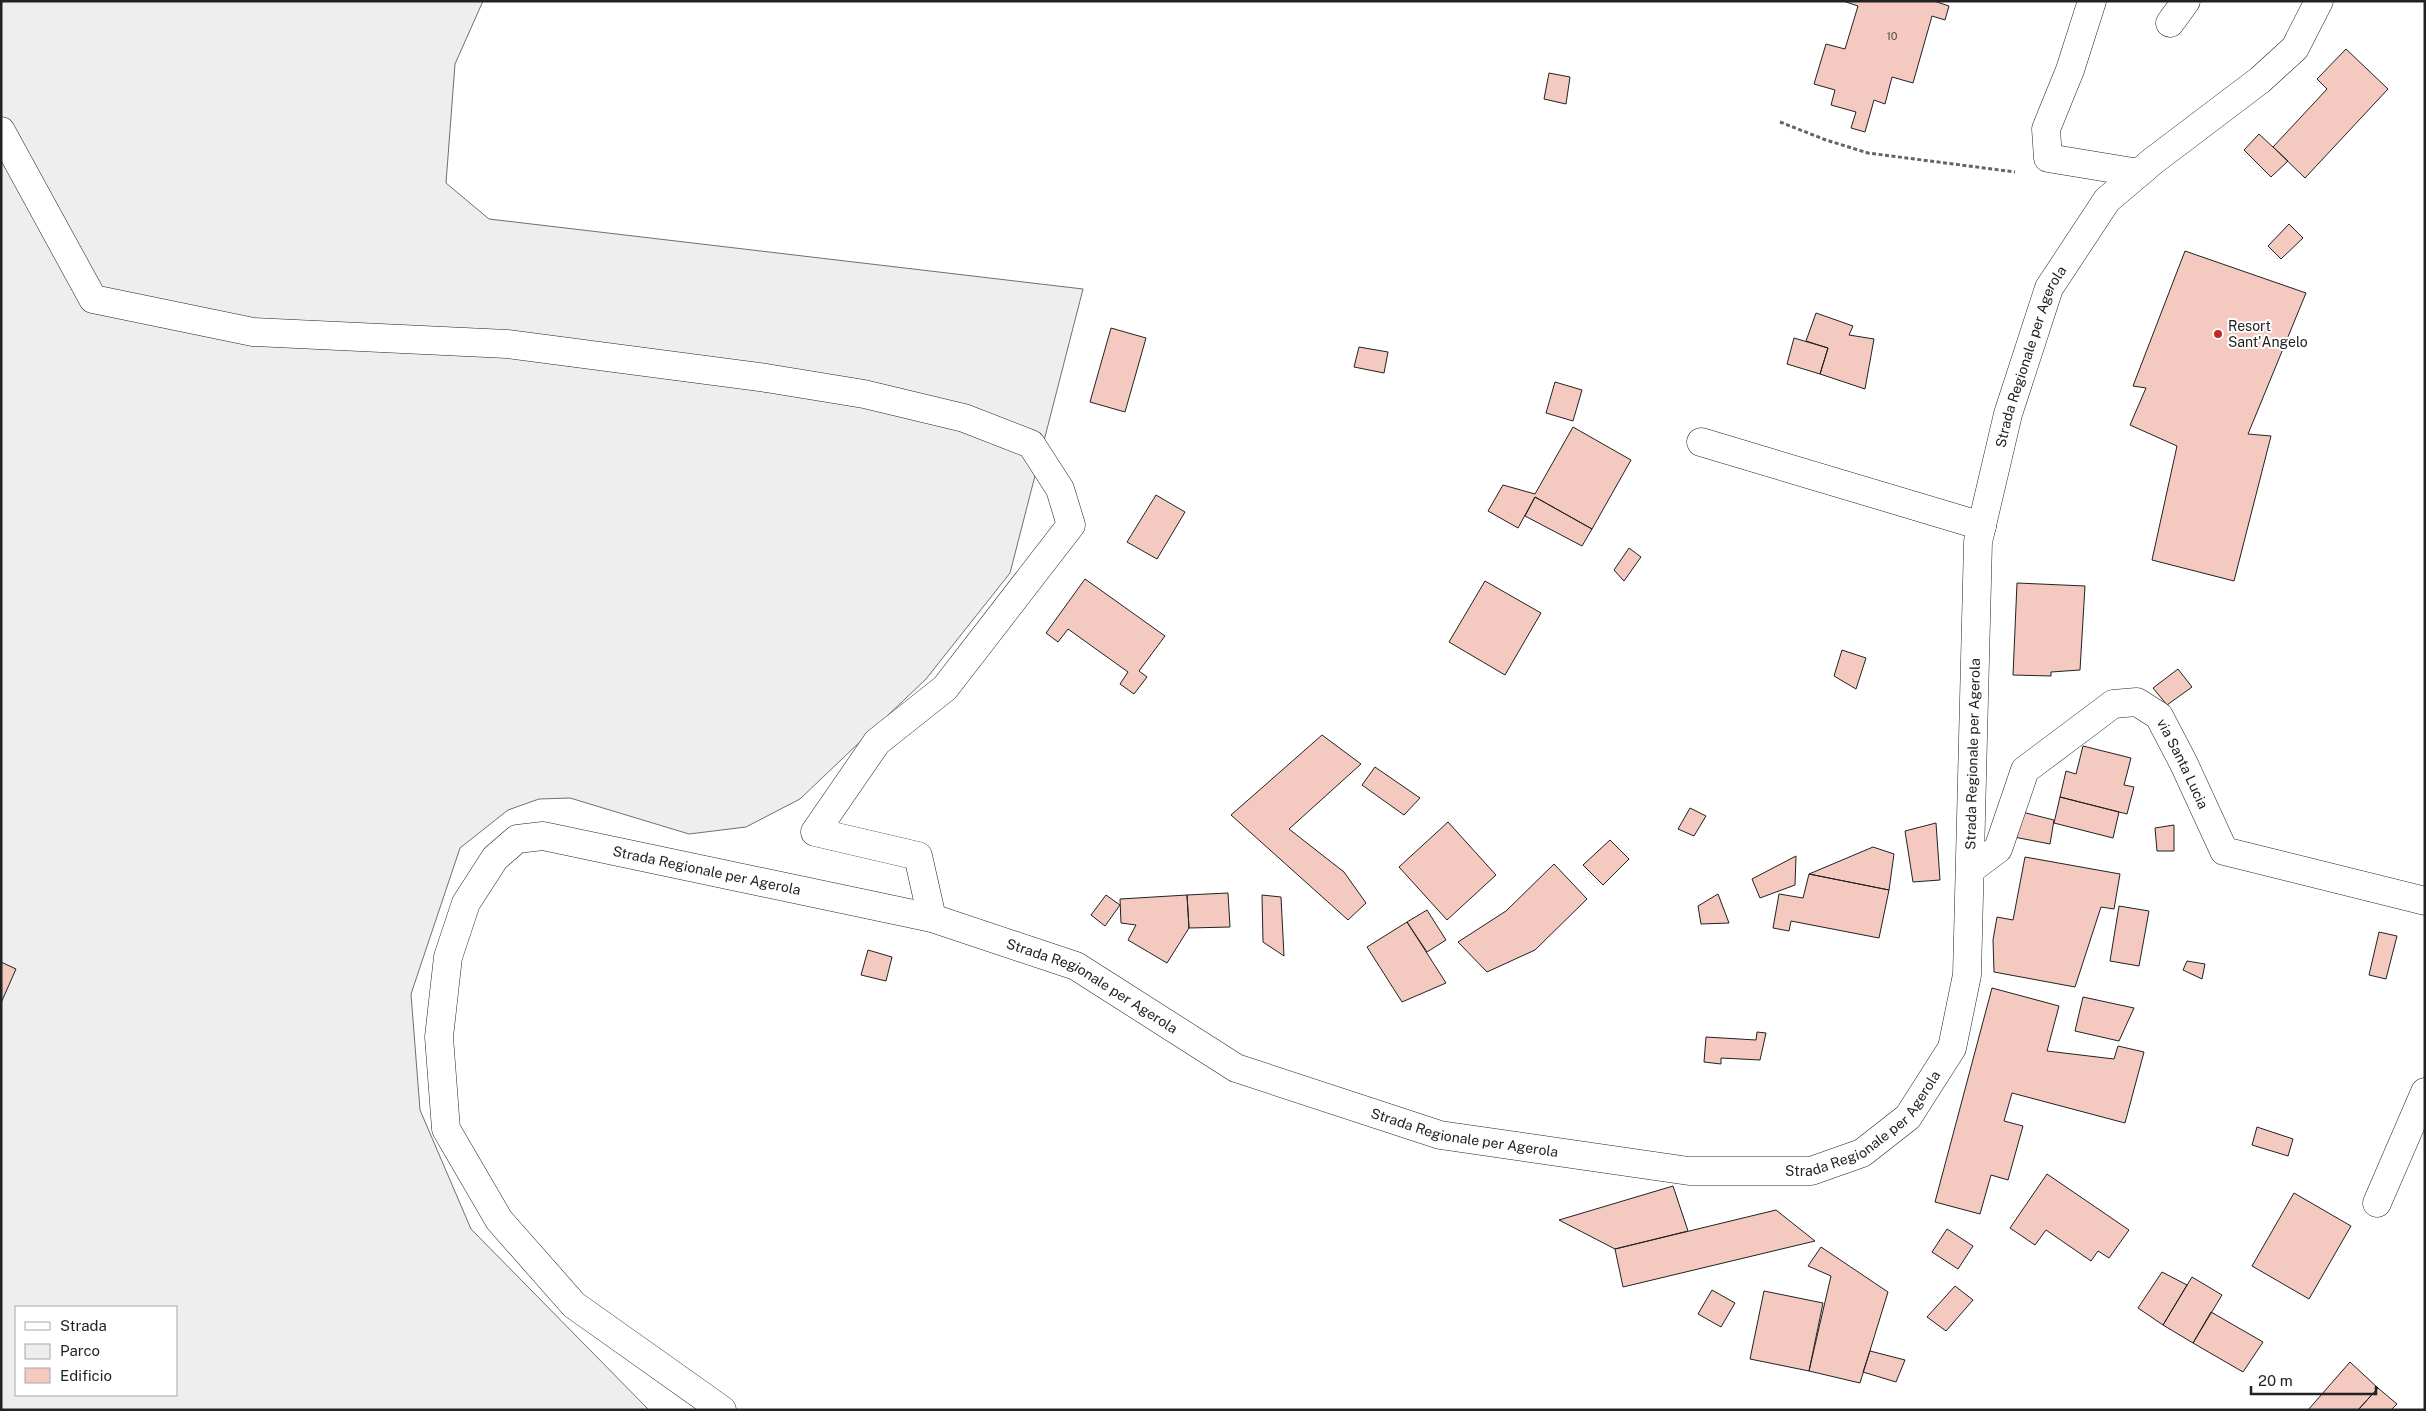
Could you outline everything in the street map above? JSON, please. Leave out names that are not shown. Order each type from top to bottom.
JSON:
[{"type":"main road","points":[[2092,1],[2070,70],[2046,129],[2048,158],[2139,173]]},
{"type":"main road","points":[[2170,24],[2186,1]]},
{"type":"main road","name":"Strada Regionale per Agerola","points":[[722,1410],[574,1306],[499,1220],[446,1129],[439,1037],[448,957],[466,903],[495,858],[517,839],[543,836],[932,918],[1076,966],[1236,1068],[1440,1135],[1689,1171],[1811,1171],[1862,1154],[1908,1117],[1952,1048],[1966,975],[1978,542],[2008,414],[2049,288],[2107,200],[2260,80],[2295,48],[2319,1]]},
{"type":"main road","points":[[1,131],[93,298],[253,332],[506,344],[776,380],[864,394],[964,418],[1031,444],[1060,489],[1071,525],[945,688],[877,742],[815,832],[918,856],[932,918]]},
{"type":"main road","points":[[1702,442],[1982,526]]},
{"type":"main road","name":"via Santa Lucia","points":[[1970,870],[1998,849],[2025,770],[2113,704],[2137,702],[2159,716],[2184,764],[2224,851],[2425,901]]},
{"type":"main road","points":[[2377,1203],[2425,1092]]},
{"type":"path","points":[[1780,122],[1826,140],[1868,153],[2032,175],[2048,158]]},
{"type":"green space","points":[[1,1],[483,1],[455,64],[446,183],[489,219],[1083,289],[1010,573],[926,679],[800,799],[746,827],[689,834],[570,798],[539,799],[508,810],[460,848],[411,994],[420,1110],[471,1229],[649,1410],[1,1410]]},
{"type":"building","points":[[1843,1],[1934,1],[1949,6],[1945,20],[1932,16],[1913,83],[1892,77],[1885,104],[1874,100],[1865,132],[1851,128],[1856,112],[1831,105],[1835,90],[1814,84],[1826,44],[1845,49],[1858,6]]},
{"type":"building","points":[[2346,49],[2388,89],[2305,178],[2273,147],[2327,89],[2317,79]]},
{"type":"building","points":[[1549,73],[1570,77],[1566,104],[1544,99]]},
{"type":"building","points":[[2259,134],[2288,161],[2271,177],[2244,150]]},
{"type":"building","points":[[2289,224],[2303,238],[2281,259],[2268,246]]},
{"type":"building","points":[[2185,251],[2306,293],[2248,434],[2271,436],[2234,581],[2152,560],[2177,446],[2130,425],[2146,388],[2133,386]]},
{"type":"building","points":[[1816,313],[1853,326],[1849,335],[1874,339],[1865,389],[1820,374],[1828,348],[1806,341]]},
{"type":"building","points":[[1111,328],[1146,338],[1125,412],[1090,402]]},
{"type":"building","points":[[1794,338],[1828,348],[1820,374],[1787,364]]},
{"type":"building","points":[[1359,347],[1388,352],[1384,373],[1354,367]]},
{"type":"building","points":[[1555,382],[1582,390],[1573,421],[1546,413]]},
{"type":"building","points":[[1573,427],[1631,460],[1592,529],[1535,497],[1518,528],[1488,511],[1503,485],[1535,494]]},
{"type":"building","points":[[1156,495],[1185,512],[1157,559],[1127,542]]},
{"type":"building","points":[[1535,497],[1592,529],[1582,546],[1525,516]]},
{"type":"building","points":[[1629,548],[1641,557],[1624,581],[1614,570]]},
{"type":"building","points":[[1085,579],[1165,636],[1139,671],[1147,677],[1134,694],[1120,684],[1128,672],[1068,629],[1058,642],[1046,633]]},
{"type":"building","points":[[1485,581],[1541,613],[1505,675],[1449,642]]},
{"type":"building","points":[[2017,583],[2085,586],[2080,670],[2051,672],[2051,676],[2013,675]]},
{"type":"building","points":[[1842,650],[1866,658],[1856,689],[1834,676]]},
{"type":"building","points":[[2178,669],[2192,687],[2167,705],[2153,688]]},
{"type":"building","points":[[1322,735],[1361,764],[1289,829],[1344,872],[1366,903],[1348,920],[1231,815]]},
{"type":"building","points":[[2083,746],[2131,758],[2124,785],[2134,787],[2127,814],[2060,797],[2066,771],[2076,774]]},
{"type":"building","points":[[1375,767],[1420,798],[1404,815],[1362,785]]},
{"type":"building","points":[[2060,797],[2119,812],[2113,838],[2054,823]]},
{"type":"building","points":[[1690,808],[1706,816],[1694,836],[1678,829]]},
{"type":"building","points":[[2018,811],[2054,820],[2050,844],[2014,837]]},
{"type":"building","points":[[1448,822],[1496,875],[1447,920],[1399,867]]},
{"type":"building","points":[[1936,823],[1940,880],[1913,882],[1905,831]]},
{"type":"building","points":[[2174,825],[2174,851],[2157,851],[2155,828]]},
{"type":"building","points":[[1610,840],[1629,859],[1603,885],[1583,865]]},
{"type":"building","points":[[1873,847],[1894,854],[1889,890],[1809,874]]},
{"type":"building","points":[[1796,856],[1795,885],[1760,898],[1752,879]]},
{"type":"building","points":[[2025,857],[2120,874],[2114,909],[2101,907],[2075,987],[1994,972],[1993,940],[1997,917],[2013,920]]},
{"type":"building","points":[[1554,864],[1587,899],[1535,950],[1487,972],[1458,942],[1506,911]]},
{"type":"building","points":[[1809,874],[1889,890],[1879,938],[1791,921],[1789,931],[1773,928],[1779,894],[1803,898]]},
{"type":"building","points":[[1228,893],[1230,927],[1189,928],[1187,895]]},
{"type":"building","points":[[1718,894],[1729,923],[1701,924],[1698,906]]},
{"type":"building","points":[[1106,895],[1120,905],[1105,926],[1091,915]]},
{"type":"building","points":[[1187,895],[1189,928],[1167,963],[1128,940],[1136,925],[1121,923],[1120,899]]},
{"type":"building","points":[[1262,895],[1281,897],[1284,956],[1263,942]]},
{"type":"building","points":[[2119,906],[2149,911],[2139,966],[2110,961]]},
{"type":"building","points":[[1427,910],[1446,940],[1427,952],[1407,922]]},
{"type":"building","points":[[1407,922],[1446,983],[1402,1002],[1367,947]]},
{"type":"building","points":[[2379,932],[2397,936],[2386,979],[2369,975]]},
{"type":"building","points":[[868,950],[892,957],[886,981],[861,975]]},
{"type":"building","points":[[2187,961],[2205,964],[2202,979],[2183,970]]},
{"type":"building","points":[[1,962],[16,969],[1,1003]]},
{"type":"building","points":[[1992,988],[2059,1006],[2047,1051],[2114,1059],[2118,1046],[2144,1052],[2125,1123],[2012,1093],[2004,1121],[2023,1126],[2008,1180],[1991,1175],[1980,1214],[1935,1202]]},
{"type":"building","points":[[2083,997],[2134,1008],[2119,1041],[2075,1031]]},
{"type":"building","points":[[1757,1032],[1766,1033],[1760,1060],[1721,1058],[1721,1064],[1704,1062],[1706,1037],[1756,1040]]},
{"type":"building","points":[[2257,1127],[2293,1139],[2288,1156],[2252,1145]]},
{"type":"building","points":[[2047,1174],[2129,1230],[2109,1258],[2098,1251],[2091,1261],[2046,1230],[2035,1245],[2010,1228]]},
{"type":"building","points":[[1673,1186],[1688,1231],[1615,1249],[1559,1220]]},
{"type":"building","points":[[2294,1193],[2351,1226],[2309,1299],[2252,1266]]},
{"type":"building","points":[[1776,1210],[1815,1241],[1623,1287],[1615,1249]]},
{"type":"building","points":[[1947,1229],[1973,1246],[1958,1269],[1932,1252]]},
{"type":"building","points":[[1821,1247],[1888,1292],[1860,1383],[1809,1371],[1831,1276],[1808,1266]]},
{"type":"building","points":[[2162,1272],[2187,1285],[2163,1325],[2138,1308]]},
{"type":"building","points":[[2192,1277],[2222,1295],[2193,1343],[2163,1325]]},
{"type":"building","points":[[1955,1286],[1973,1300],[1946,1331],[1927,1317]]},
{"type":"building","points":[[1712,1290],[1735,1303],[1721,1327],[1698,1314]]},
{"type":"building","points":[[1764,1291],[1823,1303],[1809,1371],[1750,1359]]},
{"type":"building","points":[[2211,1312],[2263,1342],[2243,1372],[2193,1343]]},
{"type":"building","points":[[1870,1351],[1905,1360],[1896,1382],[1863,1372]]},
{"type":"building","points":[[2350,1362],[2378,1388],[2358,1410],[2308,1410]]},
{"type":"building","points":[[2378,1388],[2397,1404],[2391,1410],[2358,1410]]},
{"type":"place","name":"Resort Sant'Angelo","points":[[2218,334]]}]
